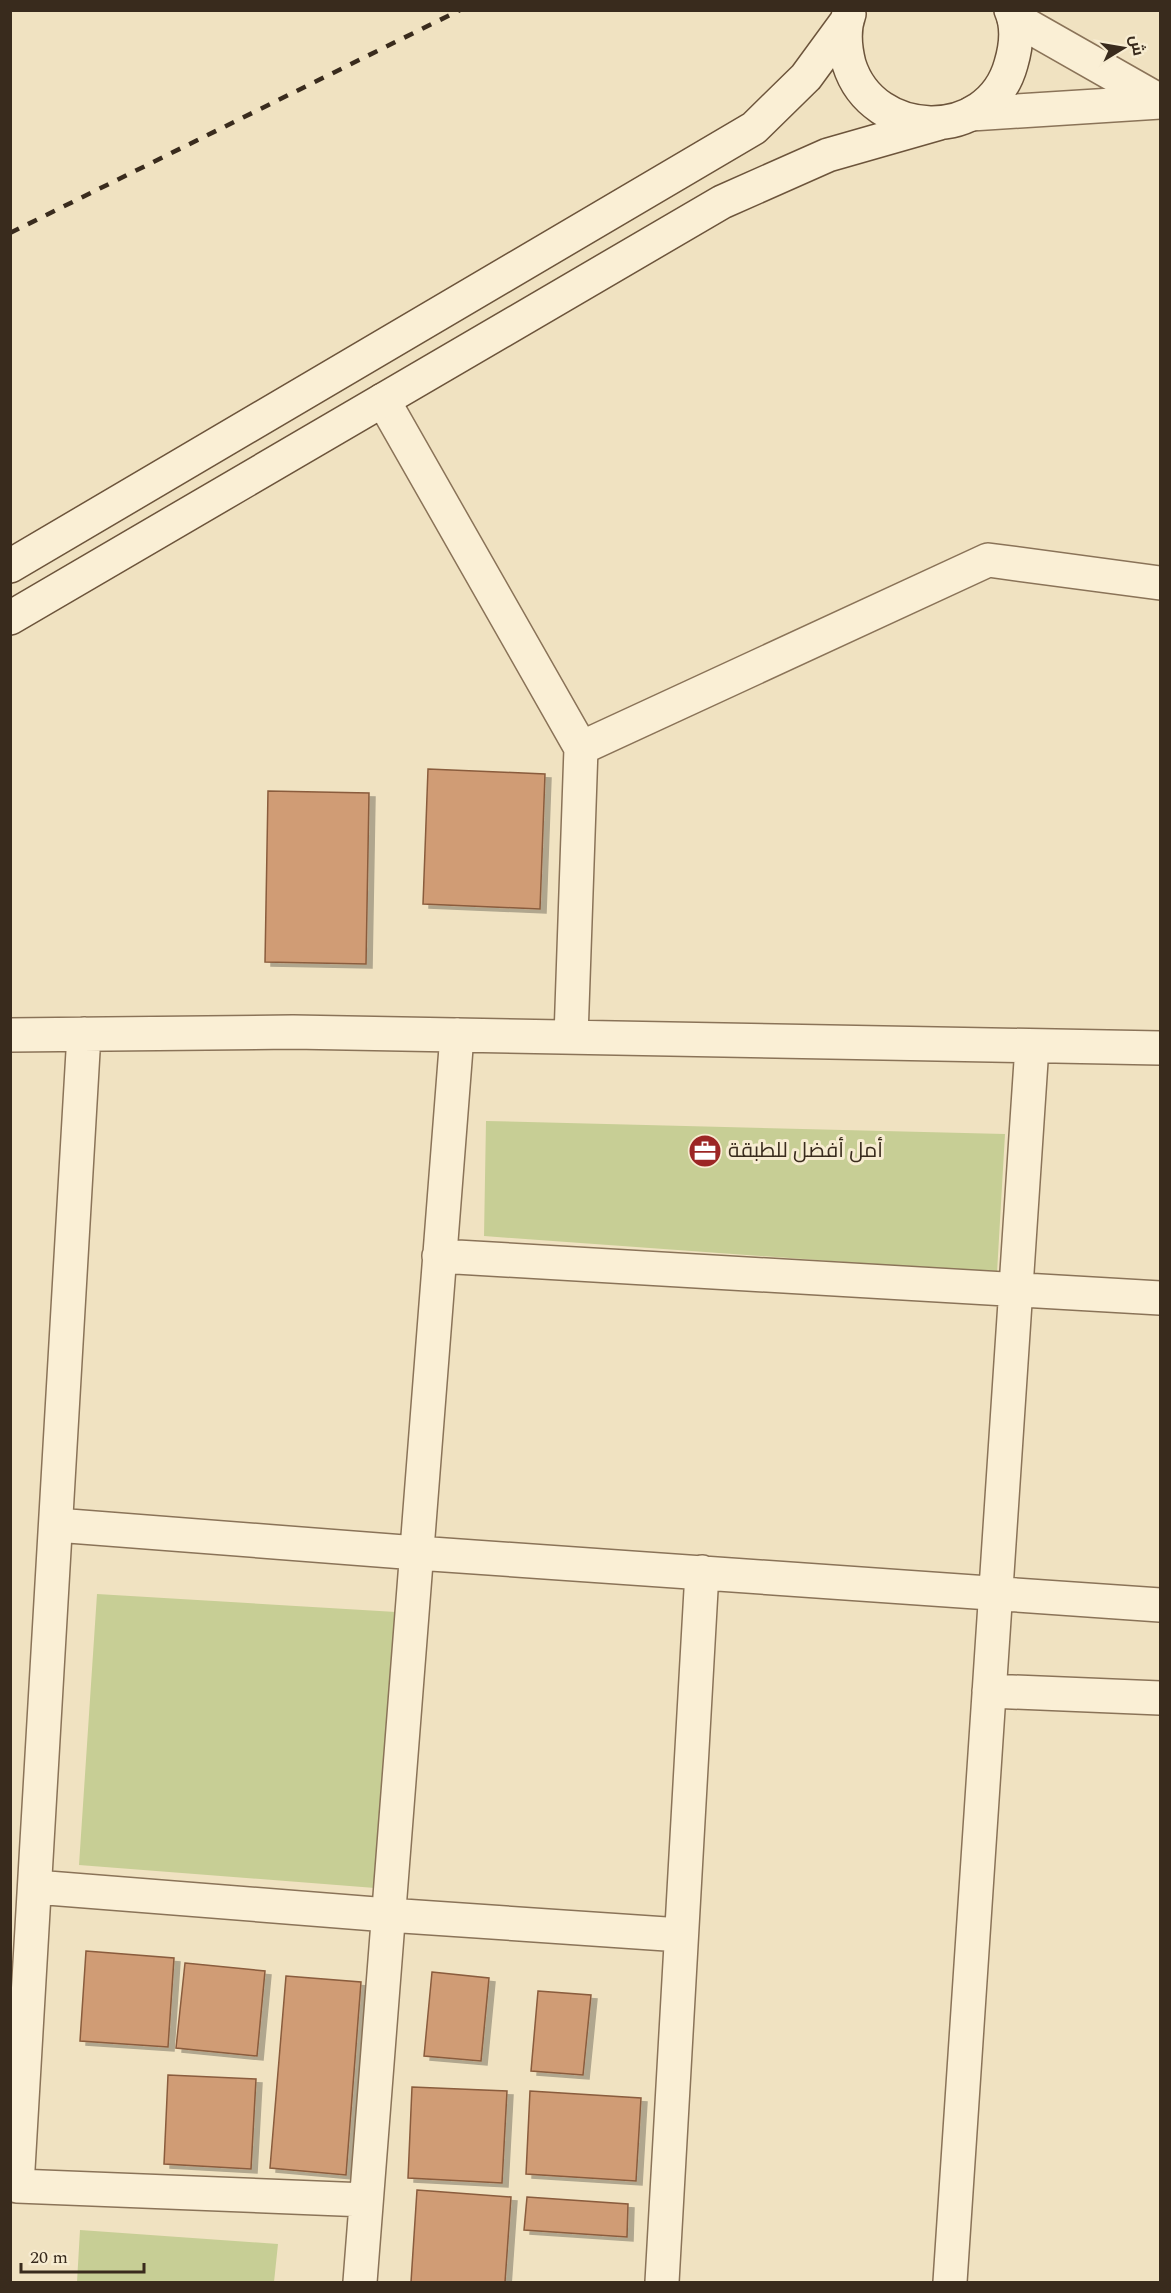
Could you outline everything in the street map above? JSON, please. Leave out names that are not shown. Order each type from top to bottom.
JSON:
[{"type":"street","points":[[1012,14],[1161,101]]},
{"type":"street","points":[[971,114],[993,97],[1008,74],[1016,46],[1012,14]]},
{"type":"street","points":[[849,16],[845,49],[853,76],[869,98],[891,115],[917,123],[940,123]]},
{"type":"street","points":[[10,566],[754,128],[806,77],[849,16]]},
{"type":"street","points":[[10,618],[722,202],[828,155],[971,114],[1161,101]]},
{"type":"street","points":[[383,400],[580,748],[571,1037]]},
{"type":"street","points":[[580,748],[988,561],[1161,583]]},
{"type":"street","points":[[10,1035],[292,1032],[1161,1048]]},
{"type":"street","points":[[84,1034],[17,2186],[366,2200]]},
{"type":"street","points":[[360,2283],[457,1035]]},
{"type":"street","points":[[950,2283],[1032,1046]]},
{"type":"street","points":[[439,1256],[1161,1298]]},
{"type":"street","points":[[56,1526],[1161,1605]]},
{"type":"street","points":[[662,2283],[702,1572]]},
{"type":"street","points":[[989,1691],[1161,1698]]},
{"type":"street","points":[[35,1887],[681,1935]]},
{"type":"green space","points":[[486,1121],[1005,1134],[997,1273],[484,1236]]},
{"type":"green space","points":[[97,1594],[396,1612],[375,1888],[79,1865]]},
{"type":"green space","points":[[80,2230],[278,2244],[274,2282],[77,2282]]},
{"type":"building","points":[[428,769],[545,774],[540,909],[423,904]]},
{"type":"building","points":[[268,791],[369,793],[366,964],[265,962]]},
{"type":"building","points":[[86,1951],[174,1958],[168,2047],[80,2041]]},
{"type":"building","points":[[185,1963],[265,1971],[257,2056],[176,2048]]},
{"type":"building","points":[[432,1972],[489,1978],[481,2061],[424,2056]]},
{"type":"building","points":[[286,1976],[361,1982],[346,2175],[270,2168]]},
{"type":"building","points":[[538,1991],[591,1995],[583,2075],[531,2071]]},
{"type":"building","points":[[168,2075],[256,2079],[251,2169],[164,2164]]},
{"type":"building","points":[[412,2087],[507,2091],[502,2183],[408,2178]]},
{"type":"building","points":[[530,2091],[641,2098],[636,2181],[526,2174]]},
{"type":"building","points":[[417,2190],[511,2197],[505,2282],[411,2282]]},
{"type":"building","points":[[527,2197],[628,2204],[627,2237],[524,2230]]},
{"type":"railway","points":[[10,233],[460,10]]},
{"type":"place","name":"أمل أفضل للطبقة","points":[[705,1151]]}]
